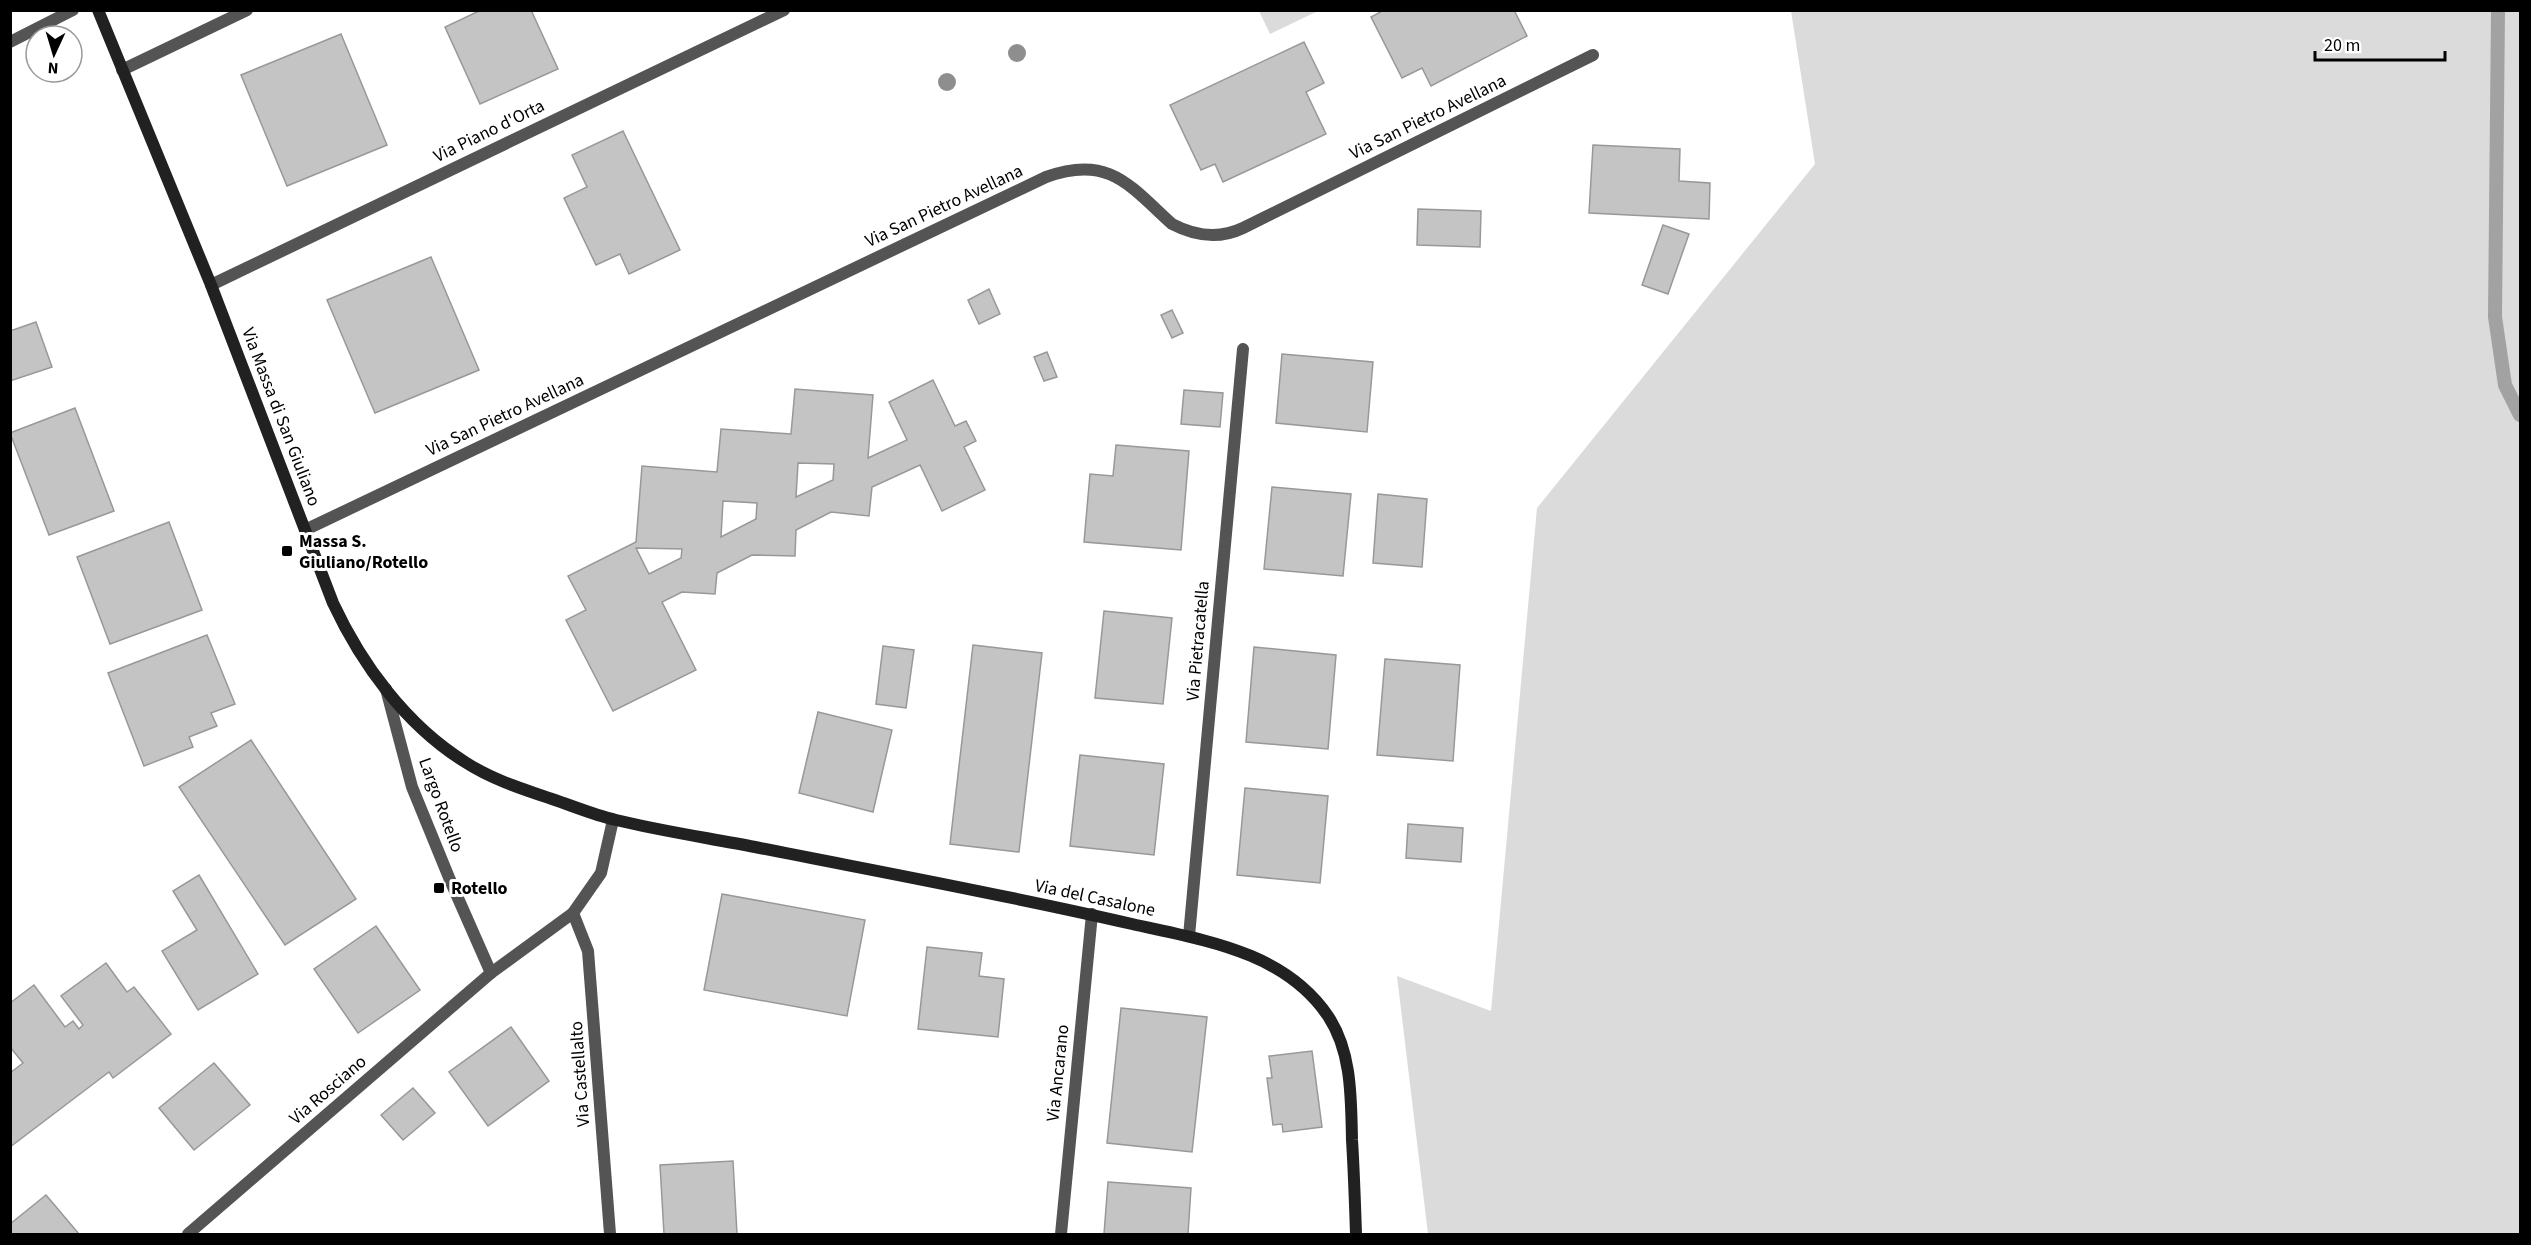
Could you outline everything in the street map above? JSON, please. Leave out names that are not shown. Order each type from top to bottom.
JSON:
[{"type":"street","points":[[10,42],[73,10]]},
{"type":"street","name":"Via Massa di San Giuliano","points":[[98,10],[211,285],[343,625],[355,646],[386,689],[417,724],[466,763],[528,791],[613,820]]},
{"type":"street","points":[[122,70],[247,10]]},
{"type":"street","name":"Via Piano d'Orta","points":[[211,285],[784,10]]},
{"type":"street","name":"Via San Pietro Avellana","points":[[305,530],[1046,177],[1072,169],[1100,171],[1130,184],[1172,224],[1193,232],[1224,235],[1244,228],[1593,55]]},
{"type":"street","name":"Via Pietracatella","points":[[1189,936],[1243,349]]},
{"type":"street","name":"Largo Rotello","points":[[386,689],[412,788],[491,973]]},
{"type":"street","points":[[491,973],[573,913],[601,873],[613,820]]},
{"type":"street","name":"Via del Casalone","points":[[613,820],[1092,914],[1189,936],[1238,950],[1276,967],[1297,983],[1329,1017],[1343,1049],[1350,1082],[1356,1234]]},
{"type":"street","name":"Via Castellalto","points":[[573,913],[588,951],[610,1234]]},
{"type":"street","name":"Via Ancarano","points":[[1061,1234],[1092,914]]},
{"type":"street","name":"Via Rosciano","points":[[188,1234],[491,973]]},
{"type":"shaded area","points":[[1259,11],[1318,11],[1270,34]]},
{"type":"shaded area","points":[[1791,11],[2520,11],[2520,1234],[1428,1234],[1397,976],[1491,1011],[1537,508],[1815,164]]},
{"type":"building","points":[[481,10],[531,10],[558,69],[480,104],[445,27]]},
{"type":"building","points":[[1384,10],[1514,10],[1527,36],[1431,86],[1422,68],[1402,78],[1371,17]]},
{"type":"building","points":[[341,34],[387,145],[287,186],[241,75]]},
{"type":"building","points":[[1304,42],[1324,83],[1306,92],[1326,134],[1223,182],[1215,164],[1201,170],[1170,105]]},
{"type":"building","points":[[623,131],[680,250],[629,274],[620,254],[596,265],[564,198],[587,187],[572,155]]},
{"type":"building","points":[[1593,145],[1680,149],[1679,181],[1710,183],[1709,219],[1589,213]]},
{"type":"building","points":[[1418,209],[1481,211],[1480,247],[1417,245]]},
{"type":"building","points":[[1663,225],[1689,234],[1668,294],[1642,285]]},
{"type":"building","points":[[431,257],[479,370],[375,413],[327,300]]},
{"type":"building","points":[[989,289],[1000,314],[979,324],[968,300]]},
{"type":"building","points":[[1172,310],[1183,333],[1172,338],[1161,315]]},
{"type":"building","points":[[36,322],[52,367],[10,381],[10,331]]},
{"type":"building","points":[[1047,352],[1057,377],[1044,381],[1034,357]]},
{"type":"building","points":[[1282,354],[1373,362],[1367,432],[1276,423]]},
{"type":"building","points":[[933,380],[955,426],[966,421],[976,441],[964,447],[985,490],[942,511],[920,465],[872,487],[869,516],[831,512],[796,530],[795,556],[752,555],[717,573],[715,594],[682,592],[662,602],[696,670],[613,711],[566,620],[586,610],[568,576],[636,542],[642,466],[717,472],[721,429],[791,434],[795,389],[873,395],[868,458],[907,440],[889,402]],"holes":[[[798,463],[834,464],[833,480],[796,497]],[[723,501],[757,503],[756,519],[721,537]],[[636,548],[682,549],[681,558],[649,574]]]},
{"type":"building","points":[[1184,390],[1223,393],[1220,427],[1181,424]]},
{"type":"building","points":[[75,408],[114,511],[49,535],[10,433]]},
{"type":"building","points":[[1116,445],[1189,451],[1181,550],[1084,542],[1090,474],[1113,476]]},
{"type":"building","points":[[1272,487],[1351,494],[1343,576],[1264,569]]},
{"type":"building","points":[[1378,494],[1427,499],[1422,567],[1373,563]]},
{"type":"building","points":[[169,522],[202,610],[110,644],[77,557]]},
{"type":"building","points":[[1104,611],[1172,618],[1163,704],[1095,698]]},
{"type":"building","points":[[207,635],[235,704],[211,713],[217,726],[189,737],[193,747],[144,766],[108,673]]},
{"type":"building","points":[[973,645],[1042,653],[1019,852],[950,844]]},
{"type":"building","points":[[883,646],[914,650],[906,708],[876,704]]},
{"type":"building","points":[[1254,647],[1336,655],[1328,749],[1246,742]]},
{"type":"building","points":[[1385,659],[1460,665],[1453,761],[1377,755]]},
{"type":"building","points":[[818,712],[892,730],[873,812],[799,793]]},
{"type":"building","points":[[251,740],[356,899],[285,945],[179,787]]},
{"type":"building","points":[[1080,755],[1164,764],[1154,855],[1070,846]]},
{"type":"building","points":[[1245,788],[1328,796],[1320,883],[1237,875]]},
{"type":"building","points":[[1408,824],[1463,828],[1461,862],[1406,858]]},
{"type":"building","points":[[199,875],[258,974],[198,1010],[162,951],[197,930],[173,891]]},
{"type":"building","points":[[722,894],[865,920],[847,1016],[704,990]]},
{"type":"building","points":[[376,926],[420,990],[358,1033],[314,969]]},
{"type":"building","points":[[927,947],[982,953],[979,976],[1004,979],[998,1037],[918,1029]]},
{"type":"building","points":[[106,963],[127,992],[134,987],[171,1034],[113,1078],[109,1072],[10,1147],[10,1073],[23,1063],[10,1047],[10,1003],[34,985],[65,1027],[73,1021],[79,1029],[83,1025],[61,996]]},
{"type":"building","points":[[1121,1008],[1207,1017],[1192,1152],[1107,1143]]},
{"type":"building","points":[[511,1027],[549,1081],[488,1126],[449,1072]]},
{"type":"building","points":[[1312,1051],[1322,1127],[1283,1132],[1282,1124],[1273,1125],[1267,1078],[1272,1078],[1269,1056]]},
{"type":"building","points":[[214,1063],[250,1105],[194,1150],[159,1108]]},
{"type":"building","points":[[413,1088],[435,1113],[403,1140],[381,1115]]},
{"type":"building","points":[[733,1161],[737,1234],[664,1234],[660,1165]]},
{"type":"building","points":[[1108,1182],[1191,1188],[1188,1234],[1104,1234]]},
{"type":"building","points":[[46,1195],[79,1234],[10,1234],[10,1224]]},
{"type":"waterway","points":[[2498,10],[2495,317],[2505,385],[2520,415]]},
{"type":"place","name":"Massa S. Giuliano/Rotello","points":[[287,551]]},
{"type":"place","name":"Rotello","points":[[439,888]]}]
